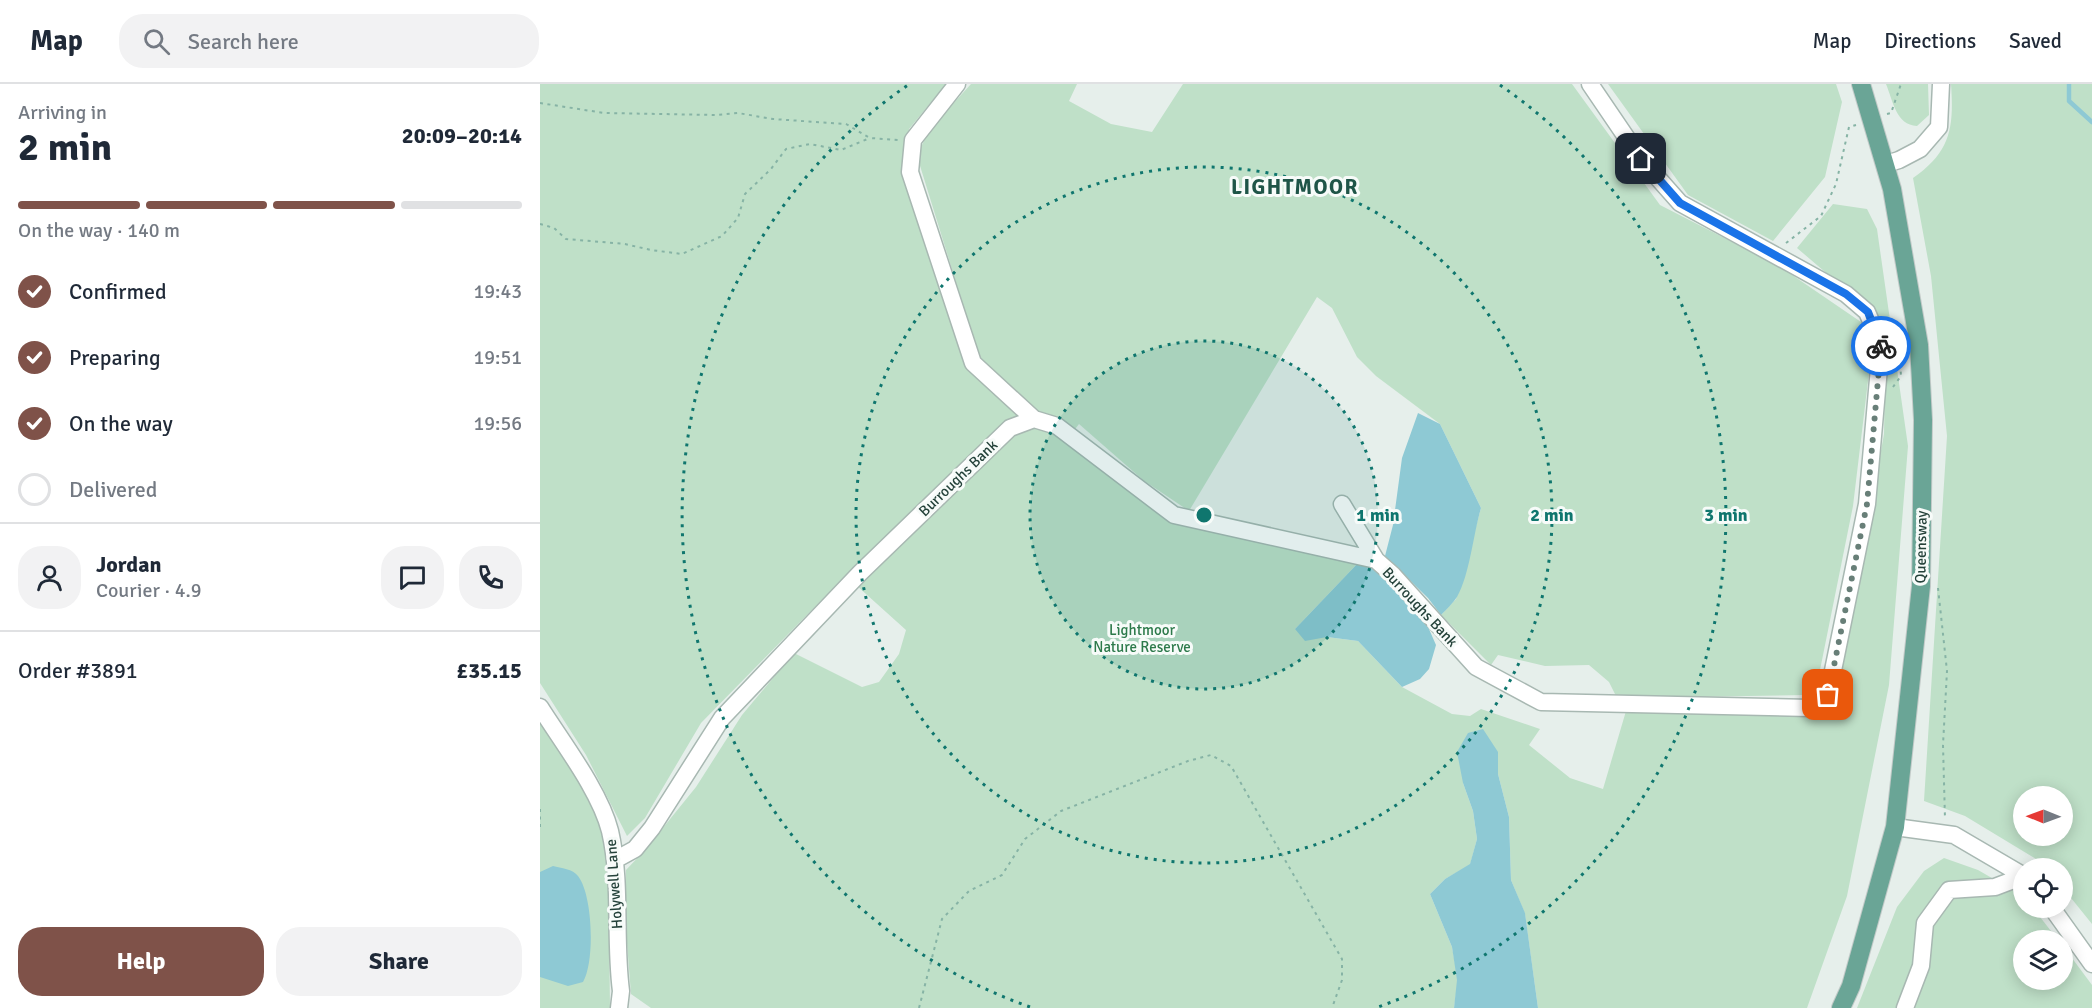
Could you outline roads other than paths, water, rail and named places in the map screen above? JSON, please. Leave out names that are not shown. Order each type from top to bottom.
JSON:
[{"type":"main road","name":"Queensway","points":[[1841,1008],[1851,986],[1895,827],[1921,586],[1923,420],[1919,345],[1886,164],[1861,84]]},
{"type":"street","points":[[957,84],[913,140],[910,172],[973,363],[1034,419]]},
{"type":"street","name":"Burroughs Bank","points":[[615,860],[635,849],[652,828],[722,718],[835,598],[1010,428],[1034,419],[1057,426],[1174,515],[1376,560],[1393,575],[1476,667],[1541,702],[1810,708],[1828,695],[1867,504],[1881,345],[1868,312],[1846,294],[1680,203],[1641,159],[1590,84]]},
{"type":"street","points":[[1886,164],[1899,160],[1920,148],[1939,127],[1941,84]]},
{"type":"street","points":[[1342,504],[1376,560]]},
{"type":"street","name":"Holywell Lane","points":[[540,707],[593,791],[610,829],[615,860],[620,1008]]},
{"type":"street","points":[[1895,827],[1954,835],[2013,870]]},
{"type":"street","points":[[1905,1008],[1921,966],[1925,923],[1949,890],[1995,887],[2013,880]]},
{"type":"street","points":[[2059,918],[2092,963]]},
{"type":"water","points":[[1418,413],[1440,424],[1481,508],[1461,588],[1441,615],[1428,598],[1385,556],[1393,525],[1402,458]]},
{"type":"water","points":[[1358,563],[1372,566],[1382,573],[1425,620],[1436,645],[1429,669],[1420,679],[1402,687],[1358,641],[1327,637],[1305,641],[1295,629]]},
{"type":"water","points":[[1483,729],[1498,752],[1498,774],[1509,817],[1511,880],[1525,913],[1538,1008],[1454,1008],[1457,980],[1452,947],[1430,894],[1445,879],[1470,864],[1477,839],[1473,811],[1463,783],[1457,752],[1468,733]]},
{"type":"water","points":[[553,866],[570,870],[578,876],[587,898],[591,929],[589,960],[583,982],[568,986],[540,977],[540,872]]},
{"type":"waterway","points":[[2069,84],[2069,101],[2092,122]]},
{"type":"district","name":"LIGHTMOOR","points":[[1295,187]]},
{"type":"park label","name":"Lightmoor Nature Reserve","points":[[1142,638]]}]
